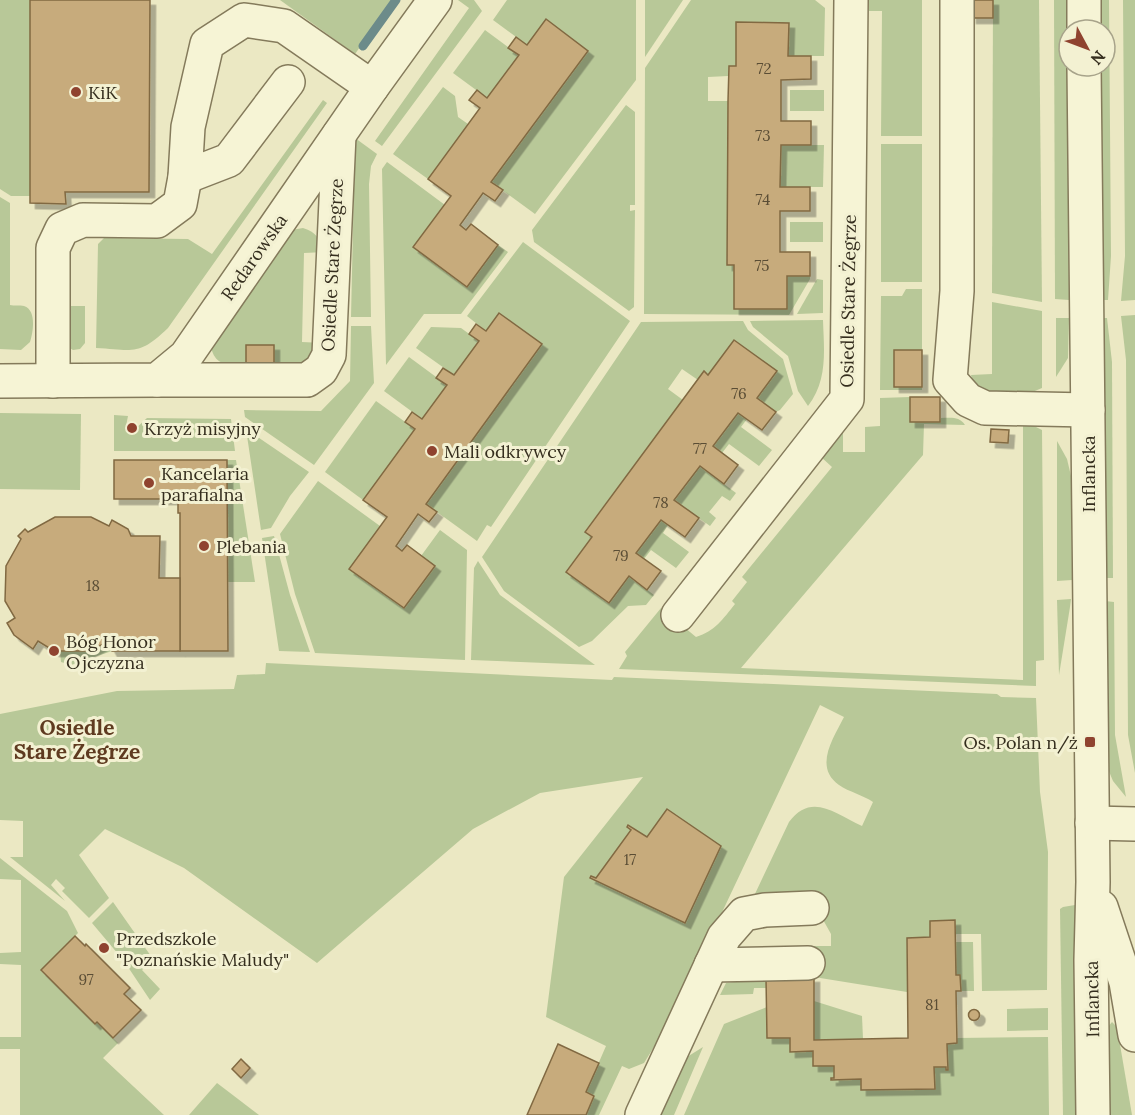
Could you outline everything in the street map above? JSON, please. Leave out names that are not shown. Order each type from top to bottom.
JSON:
[{"type":"street","name":"Redarowska","points":[[157,380],[186,356],[435,0]]},
{"type":"street","name":"Osiedle Stare Żegrze","points":[[678,615],[847,399],[851,0]]},
{"type":"street","points":[[957,0],[957,291],[950,380],[970,413],[985,408],[1088,410]]},
{"type":"street","points":[[1083,0],[1084,18]]},
{"type":"street","points":[[53,381],[53,248],[62,229],[82,220],[157,221],[180,204],[185,177],[188,127],[207,44],[244,20],[284,26],[372,87]]},
{"type":"street","name":"Inflancka","points":[[1084,78],[1093,882],[1091,960],[1093,1115]]},
{"type":"street","points":[[185,177],[229,160],[288,82]]},
{"type":"street","name":"Osiedle Stare Żegrze","points":[[157,380],[307,380],[321,370],[329,354],[339,135]]},
{"type":"street","points":[[0,381],[157,380]]},
{"type":"street","points":[[1092,823],[1135,824]]},
{"type":"street","name":"Inflancka","points":[[1093,882],[1126,982],[1135,1035]]},
{"type":"street","points":[[642,1115],[724,938],[744,914],[765,910],[812,908]]},
{"type":"street","points":[[711,965],[808,963]]},
{"type":"green space","points":[[0,0],[30,0],[30,196],[11,196],[0,189]]},
{"type":"green space","points":[[280,0],[393,0],[355,54]]},
{"type":"green space","points":[[458,0],[474,0],[482,11],[382,146],[375,141],[469,8]]},
{"type":"green space","points":[[507,0],[636,0],[636,80],[535,214],[491,182],[588,51],[546,20],[527,45],[493,20]]},
{"type":"green space","points":[[645,0],[683,0],[645,57]]},
{"type":"green space","points":[[691,0],[815,0],[825,8],[824,56],[788,56],[789,23],[736,22],[736,66],[729,66],[728,76],[708,77],[708,101],[728,101],[734,265],[787,276],[810,276],[789,315],[644,314],[645,68]]},
{"type":"green space","points":[[869,0],[922,0],[922,136],[881,136],[882,11],[869,11]]},
{"type":"green space","points":[[993,0],[1039,0],[1042,302],[992,293]]},
{"type":"green space","points":[[1054,0],[1066,0],[1068,18],[1057,18],[1057,78],[1068,78],[1069,300],[1055,299]]},
{"type":"green space","points":[[1102,0],[1109,0],[1109,18],[1101,18]]},
{"type":"green space","points":[[1123,0],[1135,0],[1135,300],[1121,301],[1125,256]]},
{"type":"green space","points":[[485,30],[519,55],[487,98],[453,73]]},
{"type":"green space","points":[[1101,78],[1110,78],[1111,256],[1108,300],[1103,300]]},
{"type":"green space","points":[[443,87],[455,96],[458,117],[468,124],[428,179],[393,154]]},
{"type":"green space","points":[[790,90],[824,90],[824,111],[790,111]]},
{"type":"green space","points":[[323,100],[327,103],[168,328],[150,343],[135,349],[96,348],[98,244],[104,238],[188,239],[212,254]]},
{"type":"green space","points":[[626,105],[635,112],[635,205],[630,205],[630,211],[635,210],[634,307],[629,311],[534,242],[532,230]]},
{"type":"green space","points":[[355,138],[377,154],[371,166],[369,184],[371,317],[351,317]]},
{"type":"green space","points":[[881,144],[922,144],[922,282],[881,282]]},
{"type":"green space","points":[[781,145],[824,145],[823,187],[780,187]]},
{"type":"green space","points":[[387,162],[445,205],[467,286],[498,245],[508,252],[461,314],[424,314],[386,365],[382,169]]},
{"type":"green space","points":[[0,197],[10,203],[10,305],[28,308],[32,317],[33,328],[30,342],[21,350],[0,349]]},
{"type":"green space","points":[[790,222],[823,222],[823,242],[790,242]]},
{"type":"green space","points":[[303,228],[317,237],[325,252],[304,253],[302,342],[323,343],[306,363],[274,363],[274,345],[246,345],[246,363],[243,365],[219,361],[212,351],[210,342],[286,231]]},
{"type":"green space","points":[[523,242],[630,321],[491,527],[487,525],[477,541],[426,504],[486,331],[467,316]]},
{"type":"green space","points":[[817,279],[823,280],[823,313],[797,314]]},
{"type":"green space","points":[[906,289],[922,289],[922,350],[894,350],[894,387],[922,387],[922,390],[880,390],[881,296],[902,296]]},
{"type":"green space","points":[[992,302],[1042,311],[1042,388],[1030,393],[983,392],[973,382],[971,375],[992,374]]},
{"type":"green space","points":[[85,306],[85,343],[80,349],[73,350],[68,347],[66,308]]},
{"type":"green space","points":[[1135,315],[1135,773],[1128,735],[1126,360],[1121,316]]},
{"type":"green space","points":[[1056,318],[1069,318],[1068,358],[1056,377]]},
{"type":"green space","points":[[1103,318],[1107,318],[1112,362],[1113,578],[1105,578]]},
{"type":"green space","points":[[823,320],[822,376],[808,406],[798,391],[788,356],[753,327],[750,321]]},
{"type":"green space","points":[[743,321],[748,330],[783,359],[793,394],[776,412],[757,398],[704,372],[698,380],[682,369],[668,389],[683,400],[585,531],[592,537],[566,571],[608,603],[629,576],[654,595],[646,605],[628,606],[592,641],[579,647],[504,591],[482,557],[641,322]]},
{"type":"green space","points":[[351,326],[371,326],[374,383],[314,465],[245,417],[244,410],[321,411],[350,381]]},
{"type":"green space","points":[[431,327],[461,328],[479,341],[454,375],[416,348]]},
{"type":"green space","points":[[409,357],[447,385],[422,419],[384,391]]},
{"type":"green space","points":[[910,397],[940,422],[941,418],[954,418],[965,425],[924,424],[923,455],[741,668],[1023,680],[1023,425],[983,426],[987,422],[1032,425],[1042,430],[1044,660],[1036,661],[1036,686],[619,669],[627,656],[625,652],[661,608],[696,637],[718,624],[735,604],[732,601],[747,582],[742,577],[832,467],[821,457],[843,430],[843,452],[865,452],[865,427],[880,426],[880,398]]},
{"type":"green space","points":[[376,401],[415,429],[363,500],[325,472]]},
{"type":"green space","points":[[0,413],[81,414],[80,490],[0,489]]},
{"type":"green space","points":[[738,413],[747,419],[741,427],[772,450],[759,466],[729,444],[722,453],[713,446]]},
{"type":"green space","points":[[114,415],[128,416],[126,426],[129,431],[133,431],[147,418],[231,419],[235,451],[114,451]]},
{"type":"green space","points":[[246,429],[309,472],[290,496],[271,528],[261,530]]},
{"type":"green space","points":[[1057,441],[1067,459],[1071,476],[1072,580],[1057,581]]},
{"type":"green space","points":[[227,460],[236,460],[255,582],[227,582]]},
{"type":"green space","points":[[700,466],[736,493],[730,501],[722,496],[709,512],[716,518],[710,526],[674,500]]},
{"type":"green space","points":[[318,481],[380,526],[350,569],[404,608],[435,566],[421,556],[440,530],[467,550],[465,660],[315,653],[295,594],[280,534]]},
{"type":"green space","points":[[661,520],[668,525],[663,533],[689,552],[676,568],[651,550],[644,559],[636,553]]},
{"type":"green space","points":[[274,536],[290,595],[310,652],[279,651],[262,538]]},
{"type":"green space","points":[[478,561],[500,595],[595,665],[471,660],[474,568]]},
{"type":"green space","points":[[1071,599],[1070,607],[1059,675],[1057,600]]},
{"type":"green space","points":[[1105,601],[1114,602],[1115,735],[1126,797],[1113,781],[1108,769]]},
{"type":"green space","points":[[107,642],[112,651],[71,665],[61,662],[60,651],[90,651]]},
{"type":"green space","points":[[266,663],[612,680],[614,677],[997,694],[1001,697],[1036,698],[1040,792],[1048,852],[1047,990],[982,991],[981,934],[956,934],[955,920],[930,921],[930,937],[907,938],[907,992],[814,977],[813,946],[831,946],[831,934],[817,909],[754,896],[789,822],[797,813],[806,808],[824,808],[862,826],[873,802],[839,785],[831,778],[827,770],[828,752],[844,717],[820,705],[673,1016],[644,1063],[629,1069],[622,1066],[599,1115],[586,1115],[594,1096],[586,1092],[606,1046],[546,1017],[564,877],[643,777],[540,793],[473,829],[317,963],[184,868],[105,829],[79,855],[109,898],[89,918],[62,891],[65,888],[56,879],[51,885],[65,901],[10,857],[23,857],[23,821],[0,820],[0,714],[117,691],[234,689],[237,675],[265,674]]},
{"type":"green space","points":[[0,858],[67,911],[78,933],[41,971],[118,1043],[103,1058],[164,1115],[20,1115],[20,1049],[0,1049],[0,1037],[21,1037],[21,965],[0,964],[0,953],[21,952],[21,880],[0,879]]},
{"type":"green space","points":[[113,902],[153,959],[142,970],[160,989],[150,1000],[124,961],[92,923]]},
{"type":"green space","points":[[1075,905],[1077,1115],[1063,1115],[1060,909]]},
{"type":"green space","points":[[956,942],[973,942],[974,991],[961,991],[960,975],[956,975]]},
{"type":"green space","points":[[766,978],[767,988],[754,988],[753,994],[720,995],[726,983]]},
{"type":"green space","points":[[814,1001],[862,1016],[863,1039],[814,1040]]},
{"type":"green space","points":[[767,1007],[767,1038],[790,1038],[790,1052],[813,1051],[813,1066],[834,1066],[834,1078],[831,1080],[861,1079],[862,1090],[934,1089],[934,1067],[946,1067],[948,1070],[947,1044],[957,1043],[957,1038],[1048,1037],[1049,1115],[684,1115],[724,1024]]},
{"type":"green space","points":[[1048,1008],[1048,1030],[1007,1031],[1007,1009]]},
{"type":"green space","points":[[1112,1022],[1117,1027],[1132,1115],[1109,1115],[1108,1027]]},
{"type":"green space","points":[[703,1047],[674,1115],[652,1115],[681,1054],[687,1057]]},
{"type":"green space","points":[[217,1083],[259,1115],[189,1115]]},
{"type":"building","points":[[30,0],[150,0],[149,192],[65,192],[66,204],[30,203]]},
{"type":"building","points":[[971,0],[993,0],[993,18],[971,18]]},
{"type":"building","points":[[546,19],[588,51],[491,182],[503,190],[495,201],[483,193],[460,225],[466,230],[471,224],[498,245],[467,287],[413,247],[451,196],[428,179],[480,108],[469,100],[477,90],[487,98],[519,55],[508,48],[516,37],[527,45]]},
{"type":"building","points":[[736,22],[789,23],[788,56],[811,56],[811,79],[781,80],[781,121],[811,121],[811,145],[781,145],[780,187],[810,187],[810,211],[780,211],[780,252],[810,252],[810,276],[787,276],[787,309],[734,309],[734,265],[727,265],[728,101],[729,66],[736,66]]},
{"type":"building","points":[[499,313],[542,344],[426,504],[437,512],[429,522],[418,514],[396,546],[402,551],[407,545],[435,566],[404,608],[349,569],[387,517],[363,500],[415,429],[405,422],[412,412],[422,419],[447,385],[436,378],[443,368],[454,375],[479,341],[469,334],[476,324],[486,331]]},
{"type":"building","points":[[734,340],[777,371],[757,398],[776,412],[762,430],[738,413],[713,446],[738,465],[724,484],[700,466],[674,500],[699,518],[685,537],[661,520],[636,553],[661,571],[647,590],[629,576],[609,603],[566,572],[592,537],[585,532],[704,371],[708,375]]},
{"type":"building","points":[[246,345],[274,345],[274,363],[246,363]]},
{"type":"building","points":[[894,350],[922,350],[922,387],[894,387]]},
{"type":"building","points":[[910,397],[940,397],[940,422],[910,422]]},
{"type":"building","points":[[991,429],[1009,430],[1008,443],[990,442]]},
{"type":"building","name":"Plebania","points":[[114,460],[227,460],[228,651],[180,651],[180,513],[178,513],[178,499],[114,499]]},
{"type":"building","points":[[55,517],[91,517],[109,526],[112,520],[128,529],[131,536],[160,536],[159,578],[180,578],[180,651],[112,651],[107,642],[90,651],[54,651],[38,641],[33,649],[14,635],[7,623],[15,618],[5,601],[6,566],[21,539],[18,536],[25,529],[28,532]]},
{"type":"building","points":[[667,809],[721,846],[685,923],[590,878],[591,876],[596,878],[631,830],[627,827],[628,825],[647,837]]},
{"type":"building","points":[[955,920],[956,975],[960,975],[961,991],[956,991],[957,1043],[947,1044],[948,1070],[946,1067],[934,1067],[935,1089],[861,1090],[861,1079],[831,1080],[834,1078],[834,1066],[813,1066],[813,1051],[790,1052],[790,1038],[767,1038],[766,978],[814,977],[814,1040],[908,1038],[907,938],[930,937],[930,921]]},
{"type":"building","points":[[75,936],[130,988],[124,994],[141,1010],[113,1038],[97,1022],[95,1024],[41,970]]},
{"type":"building","points":[[974,1009],[980,1015],[974,1021],[968,1015]]},
{"type":"building","points":[[558,1044],[599,1063],[586,1092],[594,1096],[586,1115],[527,1115]]},
{"type":"building","points":[[241,1059],[250,1068],[241,1078],[232,1069]]},
{"type":"waterway","points":[[363,46],[396,0]]},
{"type":"place","name":"KiK","points":[[76,92]]},
{"type":"place","name":"Krzyż misyjny","points":[[132,428]]},
{"type":"place","name":"Mali odkrywcy","points":[[432,451]]},
{"type":"place","name":"Kancelaria parafialna","points":[[149,483]]},
{"type":"place","name":"Plebania","points":[[204,546]]},
{"type":"place","name":"Bóg Honor Ojczyzna","points":[[54,651]]},
{"type":"place","name":"Os. Polan n/ż","points":[[1090,742]]},
{"type":"place","name":"Przedszkole \"Poznańskie Maludy\"","points":[[104,948]]},
{"type":"district","name":"Osiedle Stare Żegrze","points":[[77,739]]}]
